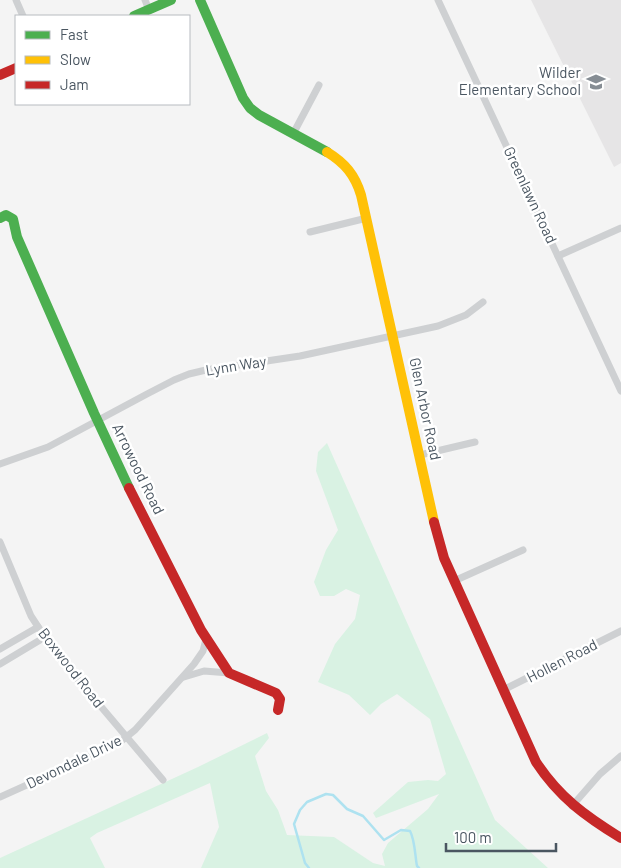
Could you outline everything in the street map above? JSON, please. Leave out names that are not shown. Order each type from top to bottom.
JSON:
[{"type":"street","points":[[16,0],[23,15]]},
{"type":"street","points":[[135,15],[147,5],[171,0]]},
{"type":"street","name":"Glen Arbor Road","points":[[200,0],[247,103],[259,115],[339,159],[355,177],[360,187],[440,547],[536,762],[558,793],[572,806],[621,838]]},
{"type":"street","name":"Greenlawn Road","points":[[438,0],[621,391]]},
{"type":"street","points":[[0,75],[15,68]]},
{"type":"street","points":[[293,134],[319,85]]},
{"type":"street","name":"Arrowood Road","points":[[0,218],[6,215],[13,219],[17,237],[134,498],[206,639],[229,673]]},
{"type":"street","points":[[310,232],[367,218]]},
{"type":"street","points":[[558,256],[621,228]]},
{"type":"street","name":"Lynn Way","points":[[0,464],[48,447],[165,384],[189,374],[300,356],[451,322],[466,315],[484,302]]},
{"type":"street","points":[[420,455],[475,442]]},
{"type":"street","name":"Boxwood Road","points":[[0,542],[31,616],[45,637],[64,663],[163,780]]},
{"type":"street","points":[[454,581],[522,550]]},
{"type":"street","points":[[0,649],[38,626]]},
{"type":"street","name":"Hollen Road","points":[[503,690],[621,632]]},
{"type":"street","points":[[0,664],[45,637]]},
{"type":"street","name":"Devondale Drive","points":[[0,797],[91,756],[126,737],[148,717],[184,677],[202,651],[206,639]]},
{"type":"street","points":[[184,677],[204,671],[229,673],[277,693],[280,698],[278,710]]},
{"type":"street","points":[[572,806],[600,774],[621,756]]},
{"type":"shaded area","name":"Wilder Elementary School","points":[[531,0],[621,0],[621,163],[614,167]]},
{"type":"green space","points":[[327,443],[495,820],[548,868],[201,868],[219,827],[210,783],[97,833],[90,838],[105,868],[0,868],[0,858],[198,767],[267,733],[269,738],[255,756],[266,791],[278,810],[287,835],[334,837],[373,863],[385,866],[382,854],[388,843],[428,809],[439,794],[376,818],[373,813],[408,782],[438,781],[446,774],[430,719],[397,694],[381,704],[370,715],[349,695],[318,682],[335,644],[355,619],[360,595],[346,589],[334,596],[320,596],[314,582],[326,550],[338,530],[316,471],[318,452]]},
{"type":"waterway","points":[[309,868],[305,863],[294,824],[300,810],[307,802],[326,794],[333,795],[347,809],[363,816],[384,840],[401,830],[410,831],[419,868]]},
{"type":"traffic: fast","points":[[136,15],[171,0]]},
{"type":"traffic: fast","points":[[200,0],[243,98],[250,108],[259,115],[327,152]]},
{"type":"traffic: fast","points":[[0,218],[6,215],[13,219],[17,237],[129,488]]},
{"type":"traffic: slow","points":[[327,152],[348,170],[356,181],[361,195],[434,522]]},
{"type":"traffic: jam","points":[[0,75],[15,68]]},
{"type":"traffic: jam","points":[[129,488],[201,630],[229,673],[276,693],[280,699],[278,710]]},
{"type":"traffic: jam","points":[[434,522],[444,558],[536,762],[554,786],[574,805],[621,838]]},
{"type":"place","name":"Wilder Elementary School","points":[[596,82]]}]
